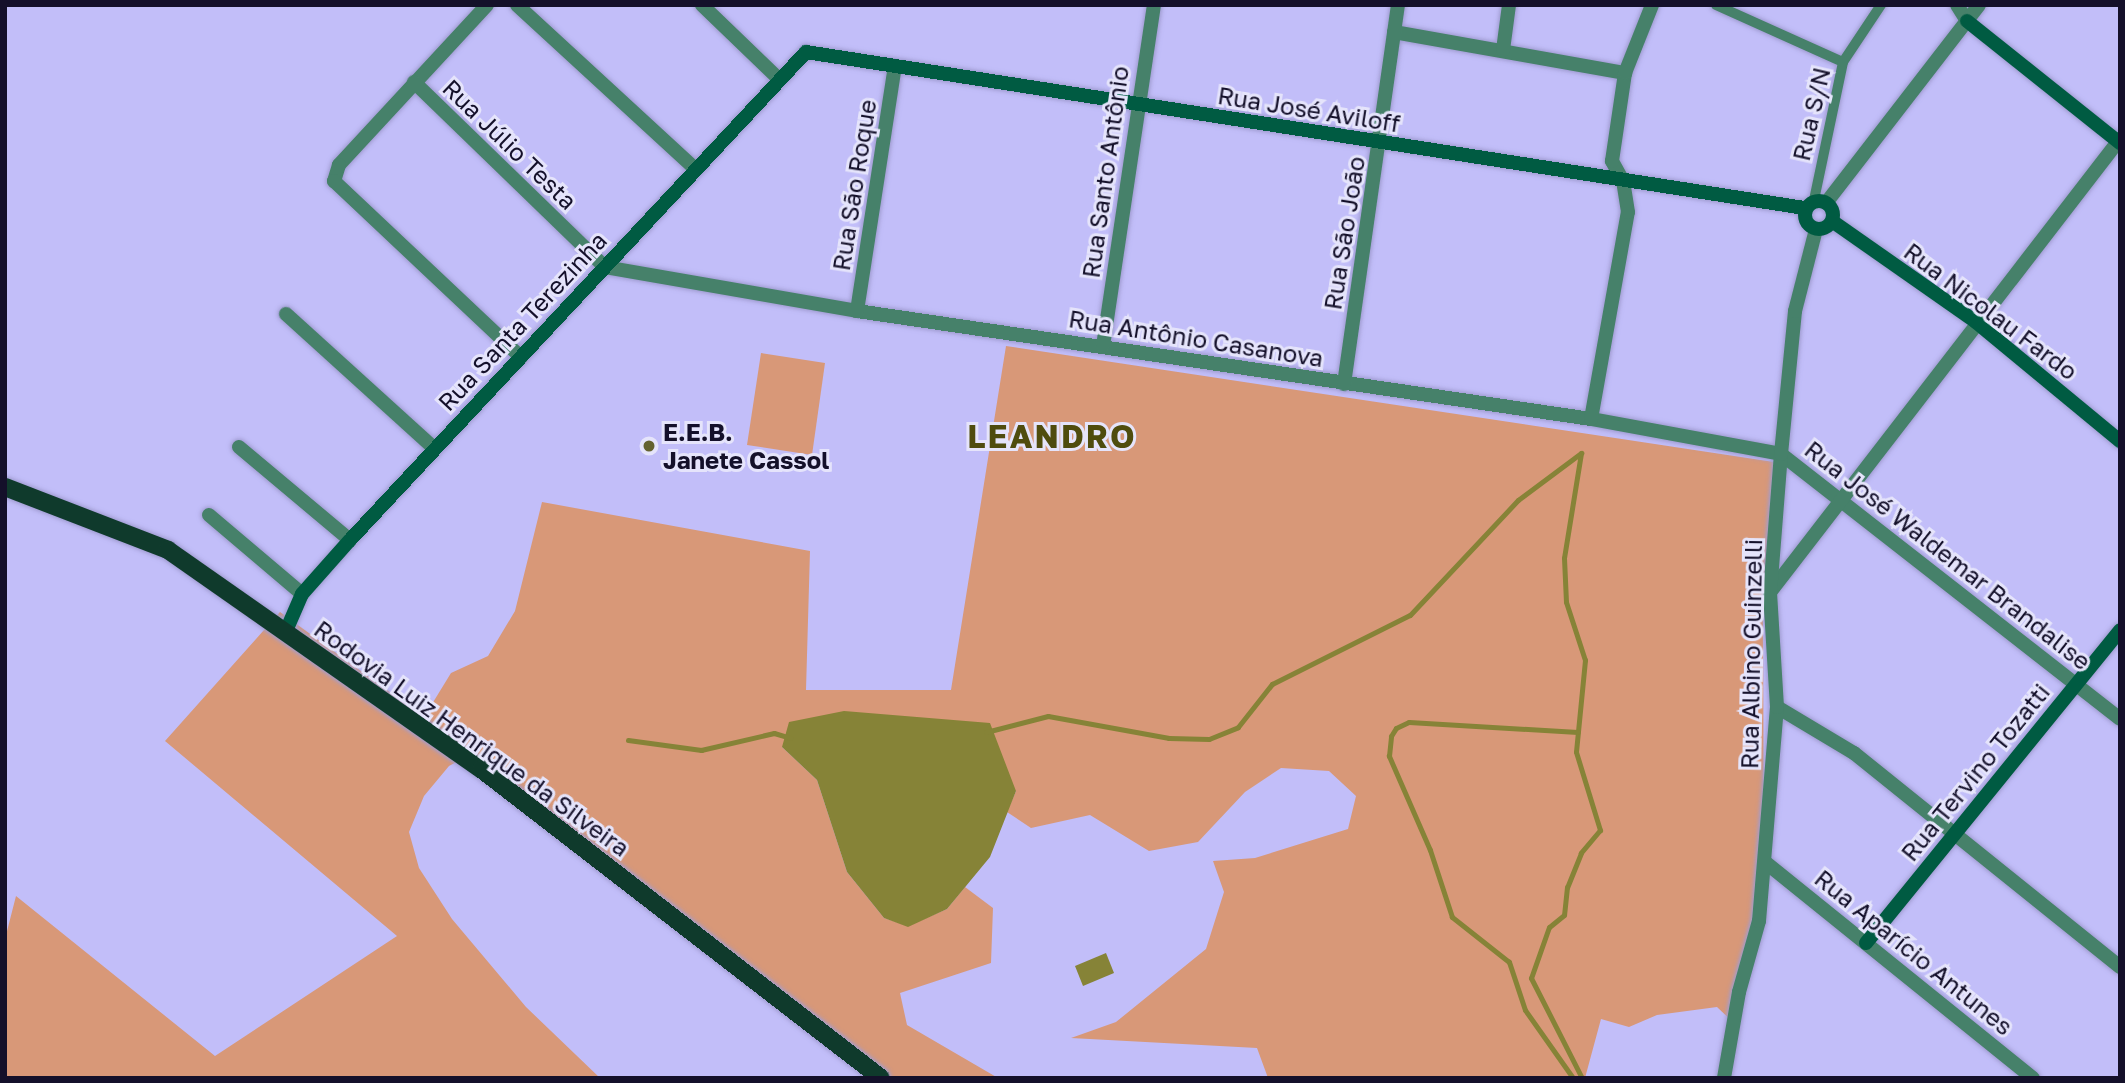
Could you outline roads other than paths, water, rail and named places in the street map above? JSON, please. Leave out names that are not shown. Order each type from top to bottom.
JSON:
[{"type":"main road","name":"Rodovia Luiz Henrique da Silveira","points":[[5,487],[168,550],[481,768],[881,1078]]},
{"type":"street","points":[[487,5],[339,164],[334,181],[521,357]]},
{"type":"street","points":[[517,5],[694,169]]},
{"type":"street","points":[[702,5],[779,79]]},
{"type":"street","name":"Rua Santo Antônio","points":[[1103,346],[1137,104],[1154,5]]},
{"type":"street","name":"Rua São João","points":[[1344,384],[1381,144],[1398,5]]},
{"type":"street","points":[[1503,51],[1509,5]]},
{"type":"street","points":[[1591,419],[1625,244],[1628,212],[1623,181],[1612,161],[1625,73],[1651,5]]},
{"type":"street","points":[[1770,593],[1976,322],[2119,141],[1967,21],[1957,5]]},
{"type":"street","points":[[1815,204],[1832,221],[1827,228],[1816,229],[1815,204],[1979,5]]},
{"type":"street","points":[[1394,32],[1625,73]]},
{"type":"street","name":"Rua Santa Terezinha","points":[[286,631],[302,594],[350,540],[806,52]]},
{"type":"street","name":"Rua José Aviloff","points":[[806,52],[1623,181],[1815,204]]},
{"type":"street","name":"Rua São Roque","points":[[857,311],[895,66]]},
{"type":"street","name":"Rua Júlio Testa","points":[[414,82],[605,267]]},
{"type":"street","name":"Rua Nicolau Fardo","points":[[1832,221],[1976,322],[2120,441]]},
{"type":"street","name":"Rua Albino Guinzelli","points":[[1724,1078],[1739,992],[1759,921],[1777,707],[1770,593],[1781,454],[1795,311],[1816,229]]},
{"type":"street","name":"Rua Antônio Casanova","points":[[605,267],[857,311],[1591,419],[1781,454]]},
{"type":"street","points":[[286,314],[434,449]]},
{"type":"street","points":[[239,447],[350,540]]},
{"type":"street","name":"Rua José Waldemar Brandalise","points":[[1781,454],[2120,719]]},
{"type":"street","points":[[208,515],[302,594]]},
{"type":"street","name":"Rua Tervino Tozatti","points":[[1867,943],[2120,630]]},
{"type":"street","points":[[1777,707],[1854,753],[2120,967]]},
{"type":"street","name":"Rua Aparício Antunes","points":[[1765,862],[2033,1078]]},
{"type":"lane","points":[[1716,5],[1843,62]]},
{"type":"lane","name":"Rua S/N","points":[[1815,204],[1843,62],[1881,5]]},
{"type":"waterway","points":[[1581,453],[1564,558],[1566,602],[1585,660],[1576,752],[1600,830],[1581,853],[1567,887],[1564,915],[1549,927],[1531,978],[1582,1078]]},
{"type":"waterway","points":[[986,732],[1048,716],[1169,738],[1209,739],[1238,727],[1272,684],[1410,615],[1518,500],[1581,453]]},
{"type":"waterway","points":[[1573,1078],[1525,1010],[1509,962],[1452,917],[1430,850],[1389,756],[1391,736],[1396,728],[1409,722],[1578,732]]},
{"type":"waterway","points":[[628,740],[701,750],[774,733],[790,738]]},
{"type":"place","name":"E.E.B. Janete Cassol","points":[[649,446]]},
{"type":"district","name":"LEANDRO","points":[[1052,436]]}]
